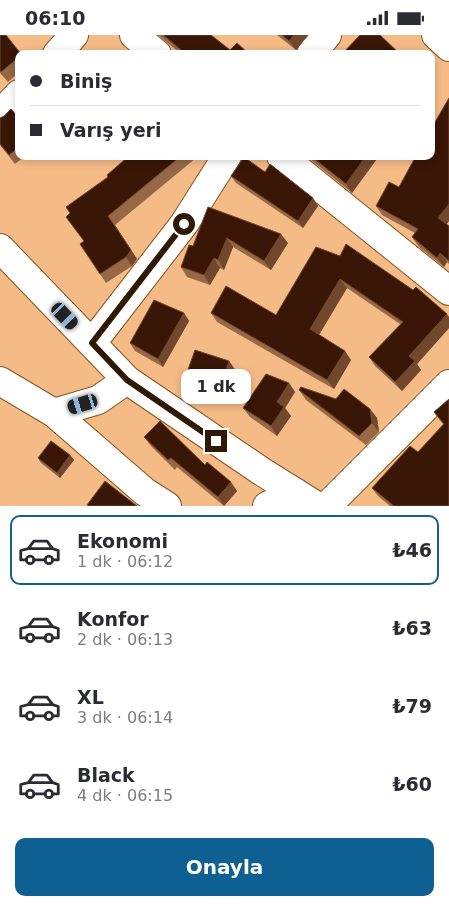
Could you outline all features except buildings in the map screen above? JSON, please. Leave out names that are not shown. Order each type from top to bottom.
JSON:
[{"type":"street","points":[[61,50],[74,35]]},
{"type":"street","points":[[134,35],[151,50]]},
{"type":"street","points":[[314,50],[327,35]]},
{"type":"street","points":[[436,35],[449,47]]},
{"type":"street","points":[[0,114],[15,98]]},
{"type":"street","points":[[92,343],[184,224],[224,160]]},
{"type":"street","points":[[285,160],[449,291]]},
{"type":"street","points":[[0,248],[127,380],[294,492],[318,506]]},
{"type":"street","points":[[54,413],[98,400],[127,380]]},
{"type":"street","points":[[0,381],[54,413],[145,492],[167,506]]},
{"type":"street","points":[[327,506],[449,384]]},
{"type":"street","points":[[267,506],[294,492]]},
{"type":"route","points":[[184,224],[92,343],[127,380],[216,441]]}]
